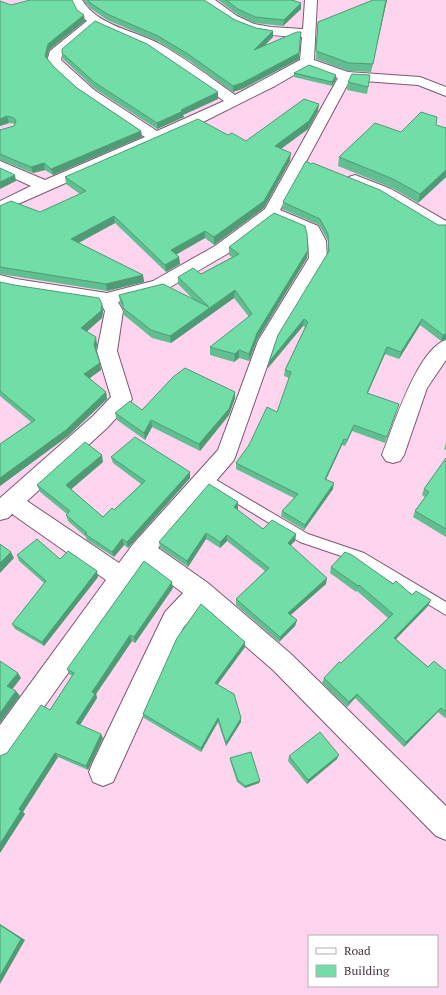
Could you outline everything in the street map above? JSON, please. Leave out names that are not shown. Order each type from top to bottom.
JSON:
[{"type":"street","points":[[76,0],[83,12],[95,21],[153,46],[199,76],[233,101]]},
{"type":"street","points":[[207,0],[234,19],[249,27],[276,32],[309,33]]},
{"type":"street","points":[[307,62],[311,0]]},
{"type":"street","points":[[95,21],[55,54],[54,61],[65,74],[112,109],[156,137]]},
{"type":"street","points":[[0,207],[233,101],[275,81],[307,62]]},
{"type":"street","points":[[307,62],[346,76],[420,81],[446,92]]},
{"type":"street","points":[[0,281],[16,285],[107,299],[159,286],[220,250],[271,212],[308,161],[346,76]]},
{"type":"street","points":[[0,166],[44,186]]},
{"type":"street","points":[[343,175],[385,192],[443,226]]},
{"type":"street","points":[[0,747],[142,550],[227,454],[267,341],[318,258],[317,241],[312,230],[271,212]]},
{"type":"street","points":[[107,299],[114,311],[107,351],[122,399],[100,422],[6,507],[122,578]]},
{"type":"street","points":[[392,455],[418,387],[435,360],[446,347]]},
{"type":"street","points":[[142,550],[200,591],[282,662],[446,826]]},
{"type":"street","points":[[103,772],[174,620],[200,591]]},
{"type":"lane","points":[[206,479],[304,538],[360,557],[446,609]]},
{"type":"building","points":[[30,0],[72,0],[77,10],[84,15],[48,44],[45,56],[54,67],[77,88],[141,131],[51,169],[44,163],[31,167],[0,154],[0,130],[14,126],[16,121],[14,118],[7,116],[0,119],[0,1],[11,5]]},
{"type":"building","points":[[88,0],[204,0],[235,20],[256,28],[273,31],[254,50],[297,32],[301,32],[299,53],[242,83],[233,86],[188,54],[158,36],[107,14]]},
{"type":"building","points":[[226,0],[292,0],[301,3],[284,20],[255,17],[238,9]]},
{"type":"building","points":[[373,0],[386,0],[373,64],[349,63],[316,51],[318,22]]},
{"type":"building","points":[[95,21],[147,44],[218,92],[157,123],[94,82],[62,53],[62,49]]},
{"type":"building","points":[[309,65],[336,75],[332,82],[294,73]]},
{"type":"building","points":[[352,74],[370,75],[368,87],[348,82]]},
{"type":"building","points":[[304,99],[319,104],[309,121],[275,146],[291,153],[264,201],[214,237],[205,231],[171,250],[179,257],[165,265],[114,216],[71,239],[143,275],[106,284],[0,267],[0,206],[11,201],[40,212],[86,191],[65,177],[198,119],[228,135],[232,133],[246,141]]},
{"type":"building","points":[[421,112],[437,117],[436,125],[446,128],[446,170],[420,194],[393,179],[339,157],[375,123],[401,132]]},
{"type":"building","points":[[306,161],[380,190],[438,225],[446,225],[446,334],[443,335],[422,319],[401,352],[387,347],[367,393],[399,404],[387,437],[354,425],[347,440],[344,439],[325,479],[334,483],[305,525],[282,511],[298,494],[236,463],[249,445],[267,407],[277,412],[291,372],[285,370],[308,322],[304,319],[269,362],[278,335],[329,251],[328,234],[320,219],[283,202]]},
{"type":"building","points":[[0,168],[15,175],[0,182]]},
{"type":"building","points":[[274,213],[305,226],[308,250],[257,333],[249,354],[239,350],[235,354],[210,347],[252,314],[235,290],[170,336],[151,330],[123,308],[123,303],[119,295],[163,284],[209,307],[178,277],[193,268],[201,274],[239,254],[229,247]]},
{"type":"building","points":[[0,282],[99,298],[102,304],[101,311],[81,328],[96,337],[94,345],[100,363],[84,374],[106,392],[66,430],[0,478],[0,444],[35,420],[0,391]]},
{"type":"building","points":[[185,368],[235,392],[229,409],[199,444],[151,420],[144,433],[115,413],[130,401],[142,410],[173,377]]},
{"type":"building","points":[[135,437],[190,472],[127,542],[122,539],[112,552],[85,534],[87,533],[66,515],[70,511],[37,485],[85,442],[102,455],[66,485],[103,517],[112,508],[114,510],[145,481],[111,457]]},
{"type":"building","points":[[446,458],[446,529],[415,511],[429,492],[424,489]]},
{"type":"building","points":[[209,484],[238,502],[234,507],[263,529],[272,520],[296,534],[288,543],[327,578],[288,613],[297,620],[280,637],[236,599],[269,568],[227,535],[220,542],[206,533],[187,561],[159,542]]},
{"type":"building","points":[[37,539],[60,559],[68,551],[97,571],[42,642],[12,624],[46,581],[17,555]]},
{"type":"building","points":[[0,544],[11,552],[0,563]]},
{"type":"building","points":[[345,552],[352,555],[393,584],[396,581],[412,595],[416,591],[431,600],[394,638],[428,667],[434,661],[446,671],[446,712],[441,708],[406,742],[357,694],[349,702],[324,678],[339,662],[341,663],[393,614],[359,585],[358,586],[331,567]]},
{"type":"building","points":[[144,561],[172,582],[134,637],[130,635],[92,692],[95,694],[76,723],[101,734],[86,766],[55,753],[19,809],[21,811],[0,844],[0,756],[7,753],[41,705],[50,710],[74,673],[67,669]]},
{"type":"building","points":[[201,604],[245,642],[215,683],[234,694],[241,718],[226,743],[218,718],[201,748],[143,714],[177,638]]},
{"type":"building","points":[[0,661],[18,673],[7,686],[16,691],[0,713]]},
{"type":"building","points":[[320,732],[339,755],[308,780],[289,756]]},
{"type":"building","points":[[251,752],[260,781],[245,786],[238,780],[230,758]]},
{"type":"building","points":[[0,925],[21,939],[0,976]]}]
